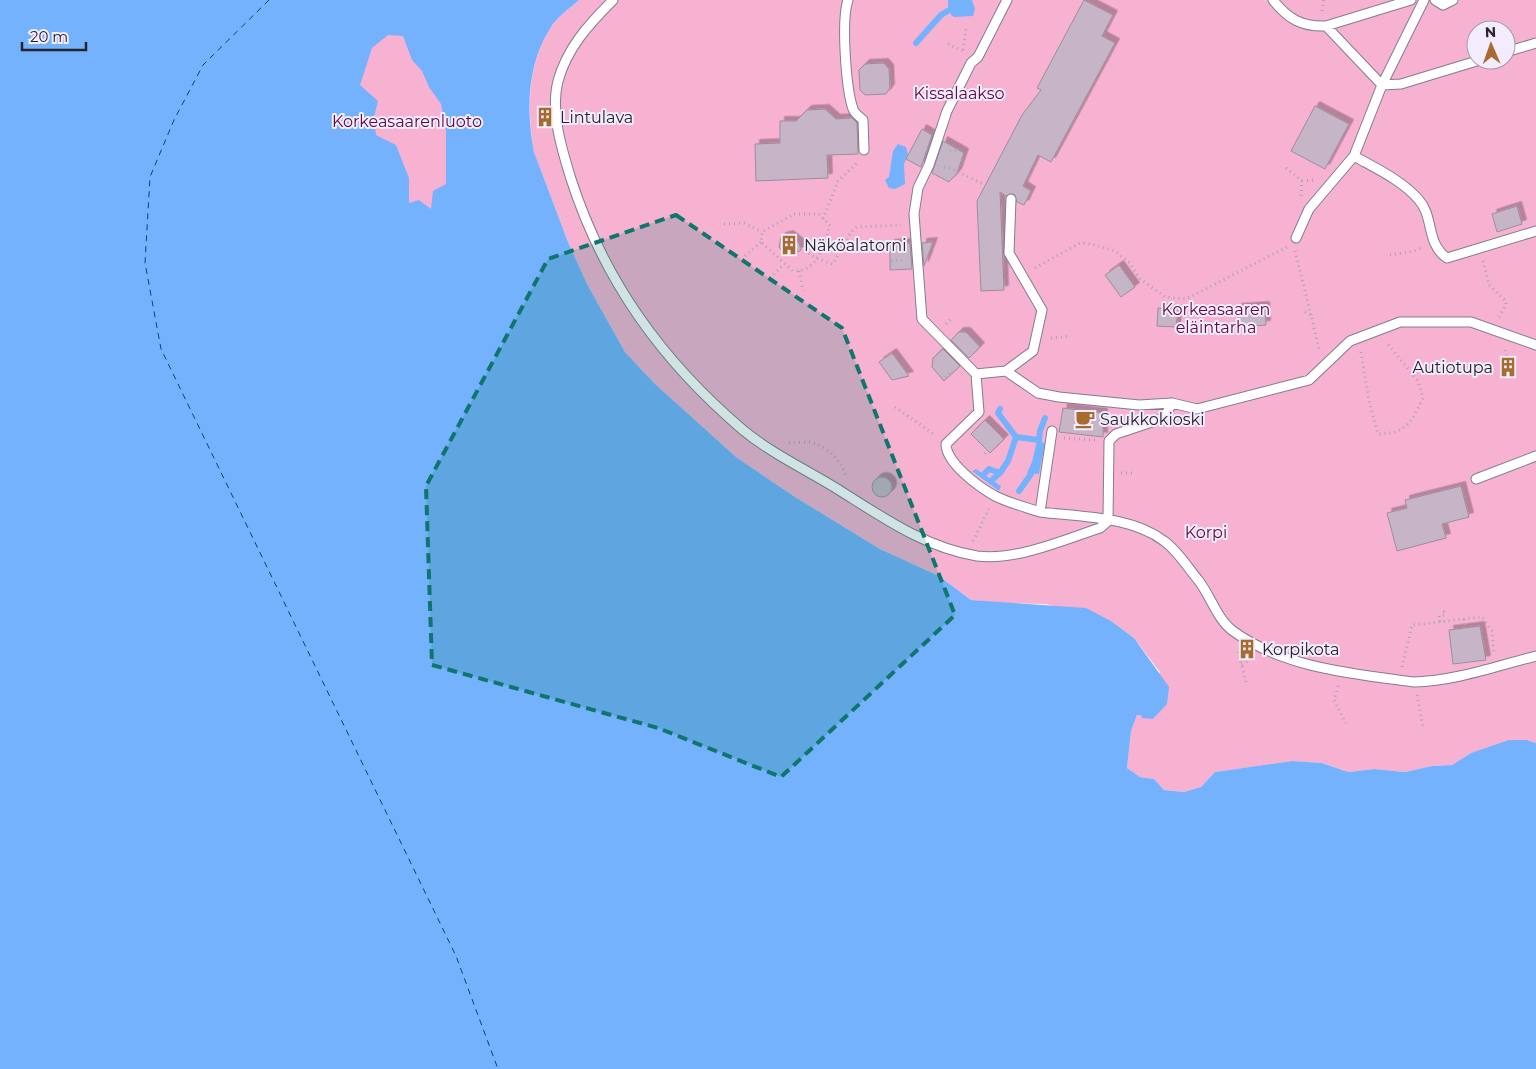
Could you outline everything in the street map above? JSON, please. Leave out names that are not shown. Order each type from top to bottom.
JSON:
[{"type":"lane","points":[[613,0],[577,40],[564,61],[557,84],[558,130],[579,203],[616,282],[645,328],[666,354],[718,407],[764,445],[892,524],[925,541],[977,556],[1003,557],[1052,544],[1100,528],[1108,521],[1108,442],[1116,434],[1164,418],[1172,403]]},
{"type":"lane","points":[[848,0],[844,36],[848,83],[853,111],[863,120],[864,150]]},
{"type":"lane","points":[[1007,0],[978,57],[971,63],[947,111],[929,165],[918,188],[914,214],[922,319],[976,374],[979,412],[948,442],[946,453],[956,466],[995,496],[1040,512],[1129,524],[1164,540],[1202,586],[1218,613],[1234,632],[1286,658],[1321,668],[1414,682],[1429,682],[1495,668],[1536,656]]},
{"type":"lane","points":[[1274,0],[1295,22],[1314,27],[1326,26],[1411,0]]},
{"type":"lane","points":[[1296,238],[1309,209],[1354,156],[1382,85],[1424,0]]},
{"type":"lane","points":[[1434,0],[1443,5],[1453,0]]},
{"type":"lane","points":[[1326,26],[1382,85],[1401,84],[1466,64]]},
{"type":"lane","points":[[1516,49],[1536,43]]},
{"type":"lane","points":[[1354,156],[1400,183],[1420,201],[1433,242],[1440,253],[1448,258],[1536,232]]},
{"type":"lane","points":[[976,374],[1006,371],[1033,351],[1042,310],[1009,253],[1011,198]]},
{"type":"lane","points":[[1006,371],[1038,393],[1059,398],[1139,405],[1172,403],[1197,409],[1308,380],[1350,341],[1400,322],[1471,322],[1502,335],[1536,345]]},
{"type":"lane","points":[[1040,512],[1051,434]]},
{"type":"lane","points":[[1476,479],[1536,456]]},
{"type":"path","points":[[963,50],[966,29]]},
{"type":"path","points":[[823,219],[838,181],[860,160],[864,150]]},
{"type":"path","points":[[929,165],[952,169],[985,185]]},
{"type":"path","points":[[1286,168],[1302,181]]},
{"type":"path","points":[[761,242],[784,264],[793,271],[798,271],[808,268],[818,259],[830,226],[819,214],[794,214],[762,232]]},
{"type":"path","points":[[724,224],[744,223],[762,232]]},
{"type":"path","points":[[800,248],[818,259],[833,264],[851,232],[857,227],[890,226]]},
{"type":"path","points":[[745,256],[761,242],[762,232]]},
{"type":"path","points":[[1296,238],[1295,256],[1306,286],[1318,344]]},
{"type":"path","points":[[1390,255],[1414,252],[1433,242]]},
{"type":"path","points":[[1023,275],[1080,243],[1092,244],[1115,251],[1130,263],[1139,278],[1165,297],[1186,299],[1280,251]]},
{"type":"path","points":[[1478,249],[1489,285],[1506,301],[1506,305],[1498,320],[1502,335]]},
{"type":"path","points":[[770,278],[784,264]]},
{"type":"path","points":[[798,271],[803,290]]},
{"type":"path","points":[[1306,312],[1311,315]]},
{"type":"path","points":[[1359,337],[1369,401],[1378,434],[1394,434],[1409,425],[1422,398],[1418,381],[1377,331]]},
{"type":"path","points":[[895,407],[948,442]]},
{"type":"path","points":[[1051,434],[1108,442]]},
{"type":"path","points":[[764,445],[810,442],[830,451],[844,468],[850,497]]},
{"type":"path","points":[[979,528],[988,513]]},
{"type":"path","points":[[1440,612],[1444,612],[1445,615],[1439,616],[1440,622]]},
{"type":"path","points":[[1400,680],[1406,643],[1412,625],[1482,617],[1492,632],[1495,668]]},
{"type":"path","points":[[1464,619],[1465,628]]},
{"type":"path","points":[[1234,632],[1247,685]]},
{"type":"path","points":[[1343,671],[1334,700],[1346,723]]},
{"type":"path","points":[[1414,682],[1423,728]]},
{"type":"highlighted area","points":[[676,215],[842,328],[955,615],[781,777],[658,728],[432,665],[426,486],[548,259]]},
{"type":"green space","name":"Korkeasaarenluoto","points":[[332,0],[492,70],[417,275]]},
{"type":"green space","name":"Korkeasaaren eläintarha","points":[[579,0],[1536,0],[1536,743],[1527,740],[1471,753],[1452,765],[1432,766],[1405,772],[1374,769],[1348,772],[1322,763],[1292,761],[1215,772],[1201,787],[1184,792],[1164,790],[1154,779],[1140,777],[1127,768],[1131,731],[1137,715],[1141,715],[1160,672],[1134,638],[1111,621],[1046,604],[971,600],[939,576],[880,549],[795,497],[736,457],[654,383],[625,352],[587,284],[568,242],[534,152],[530,120],[533,72],[543,41],[560,16]]},
{"type":"water","points":[[0,0],[579,0],[554,23],[543,41],[537,56],[530,88],[531,136],[534,152],[568,242],[587,284],[625,352],[654,383],[736,457],[795,497],[880,549],[939,576],[971,600],[1086,608],[1111,621],[1134,638],[1169,687],[1167,704],[1153,719],[1142,718],[1141,715],[1137,715],[1131,731],[1127,768],[1140,777],[1154,779],[1164,790],[1184,792],[1201,787],[1215,772],[1292,761],[1322,763],[1348,772],[1374,769],[1405,772],[1432,766],[1452,765],[1471,753],[1509,740],[1527,740],[1536,743],[1536,1069],[0,1069]],"holes":[[[388,35],[403,36],[412,60],[422,71],[429,87],[441,104],[446,131],[446,184],[433,191],[431,209],[419,200],[409,203],[409,178],[396,145],[376,135],[374,117],[378,101],[360,85],[372,48]]]},
{"type":"water","points":[[948,0],[972,0],[975,9],[973,16],[954,17],[951,15],[950,7],[948,7]]},
{"type":"water","points":[[898,144],[906,147],[908,155],[904,164],[905,184],[895,189],[889,188],[885,180],[889,177],[893,151]]},
{"type":"water","points":[[1039,442],[1045,443],[1039,474],[1027,473],[1036,445]]},
{"type":"water","points":[[976,469],[1001,486],[999,491],[972,471]]},
{"type":"building","points":[[1084,0],[1113,15],[1102,36],[1115,43],[1051,162],[1038,155],[1023,186],[1031,191],[1024,205],[1017,202],[1014,194],[1006,196],[1000,192],[1004,290],[981,291],[977,201],[1022,115],[1041,90],[1037,88]]},
{"type":"building","points":[[884,63],[889,69],[890,88],[886,94],[865,95],[860,90],[859,70],[865,64]]},
{"type":"building","points":[[1315,106],[1349,124],[1325,169],[1291,151]]},
{"type":"building","points":[[825,109],[836,119],[852,118],[857,123],[858,154],[827,155],[828,178],[756,181],[755,144],[780,143],[780,121],[796,121],[807,110]]},
{"type":"building","points":[[922,129],[932,135],[921,167],[906,159]]},
{"type":"building","points":[[943,141],[964,153],[957,173],[949,182],[932,173]]},
{"type":"building","points":[[1517,206],[1522,224],[1497,232],[1492,214]]},
{"type":"building","name":"Näköalatorni","points":[[789,235],[799,243],[801,250],[794,254],[784,254],[779,247],[781,237]]},
{"type":"building","points":[[933,242],[924,266],[922,243]]},
{"type":"building","points":[[910,243],[912,269],[890,270],[890,244]]},
{"type":"building","points":[[1119,265],[1135,287],[1121,297],[1105,275]]},
{"type":"building","points":[[1265,306],[1266,325],[1239,327],[1237,308]]},
{"type":"building","points":[[1158,308],[1178,310],[1176,327],[1157,326]]},
{"type":"building","points":[[959,332],[966,332],[980,347],[969,358],[951,340]]},
{"type":"building","points":[[943,349],[960,366],[944,381],[932,367],[933,358]]},
{"type":"building","points":[[892,353],[909,376],[892,380],[879,362]]},
{"type":"building","name":"Saukkokioski","points":[[1063,408],[1103,413],[1103,437],[1059,432]]},
{"type":"building","points":[[985,420],[1004,439],[990,453],[971,434]]},
{"type":"building","points":[[882,477],[889,480],[892,487],[889,494],[882,497],[875,494],[872,487],[875,480]]},
{"type":"building","points":[[1461,486],[1469,517],[1442,524],[1446,538],[1397,551],[1387,513],[1407,508],[1405,500]]},
{"type":"building","points":[[1480,626],[1486,660],[1453,664],[1449,630]]},
{"type":"waterway","points":[[916,43],[941,15],[951,9]]},
{"type":"waterway","points":[[1000,409],[998,413],[1016,437],[1039,440]]},
{"type":"waterway","points":[[1039,442],[1040,431],[1045,418]]},
{"type":"waterway","points":[[984,474],[989,469],[1000,473],[1008,461],[1016,437]]},
{"type":"waterway","points":[[992,480],[1000,473]]},
{"type":"waterway","points":[[1019,491],[1031,474]]},
{"type":"ferry route","points":[[269,0],[203,65],[174,120],[150,177],[145,263],[161,349],[456,956],[498,1069]]},
{"type":"place","name":"Lintulava","points":[[545,117]]},
{"type":"place","name":"Näköalatorni","points":[[789,245]]},
{"type":"place","name":"Autiotupa","points":[[1508,367]]},
{"type":"place","name":"Saukkokioski","points":[[1085,419]]},
{"type":"place","name":"Korpikota","points":[[1247,649]]},
{"type":"park label","name":"Kissalaakso","points":[[959,93]]},
{"type":"park label","name":"Korpi","points":[[1206,532]]}]
